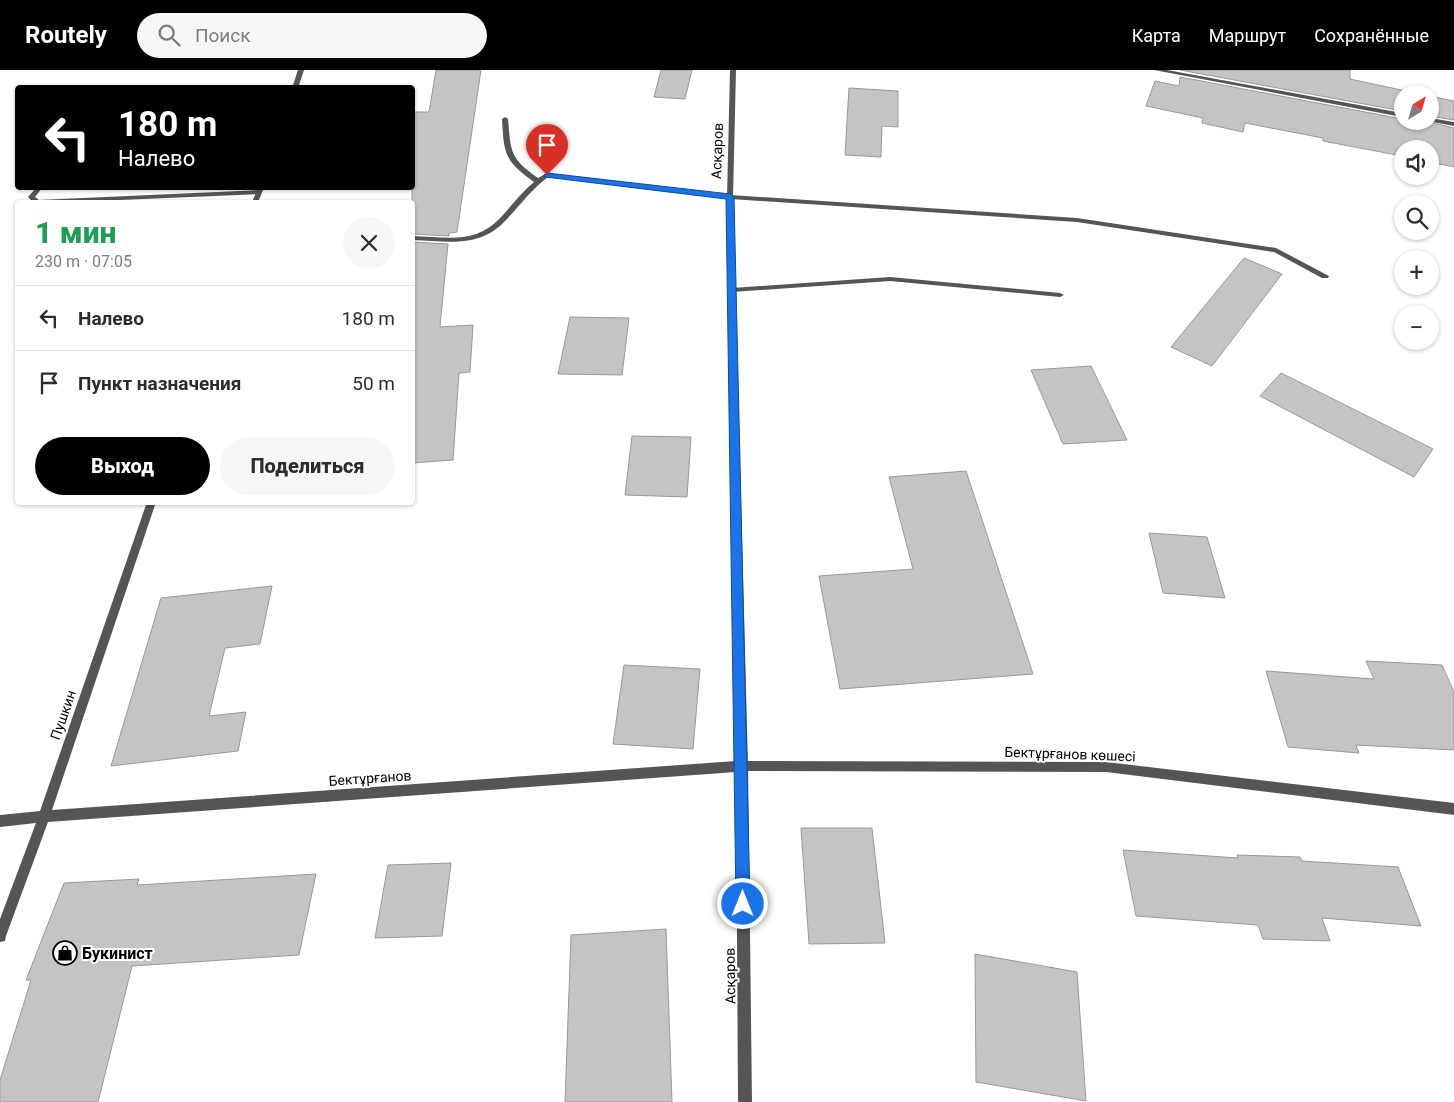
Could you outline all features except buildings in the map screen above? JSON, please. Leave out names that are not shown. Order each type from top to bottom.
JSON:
[{"type":"street","points":[[296,85],[301,70]]},
{"type":"street","name":"Асқаров","points":[[734,70],[730,197],[742,766],[745,1102]]},
{"type":"street","points":[[1157,70],[1394,114]]},
{"type":"street","points":[[505,119],[508,156],[517,167],[537,181]]},
{"type":"street","points":[[1439,122],[1454,124]]},
{"type":"street","points":[[415,238],[471,238],[488,233],[537,181],[547,175],[730,197],[1077,220],[1276,250],[1325,276]]},
{"type":"street","points":[[35,200],[31,197],[36,190]]},
{"type":"street","points":[[74,200],[260,190]]},
{"type":"street","points":[[732,290],[890,279],[1060,295]]},
{"type":"street","name":"Пушкин","points":[[0,936],[44,816],[151,505]]},
{"type":"street","name":"Бектұрғанов көшесі","points":[[742,766],[1106,767],[1454,809]]},
{"type":"street","name":"Бектұрғанов","points":[[0,821],[44,816],[742,766]]},
{"type":"place","name":"Букинист","points":[[65,953]]},
{"type":"route","points":[[547,175],[730,197],[742,766],[743,904]]}]
